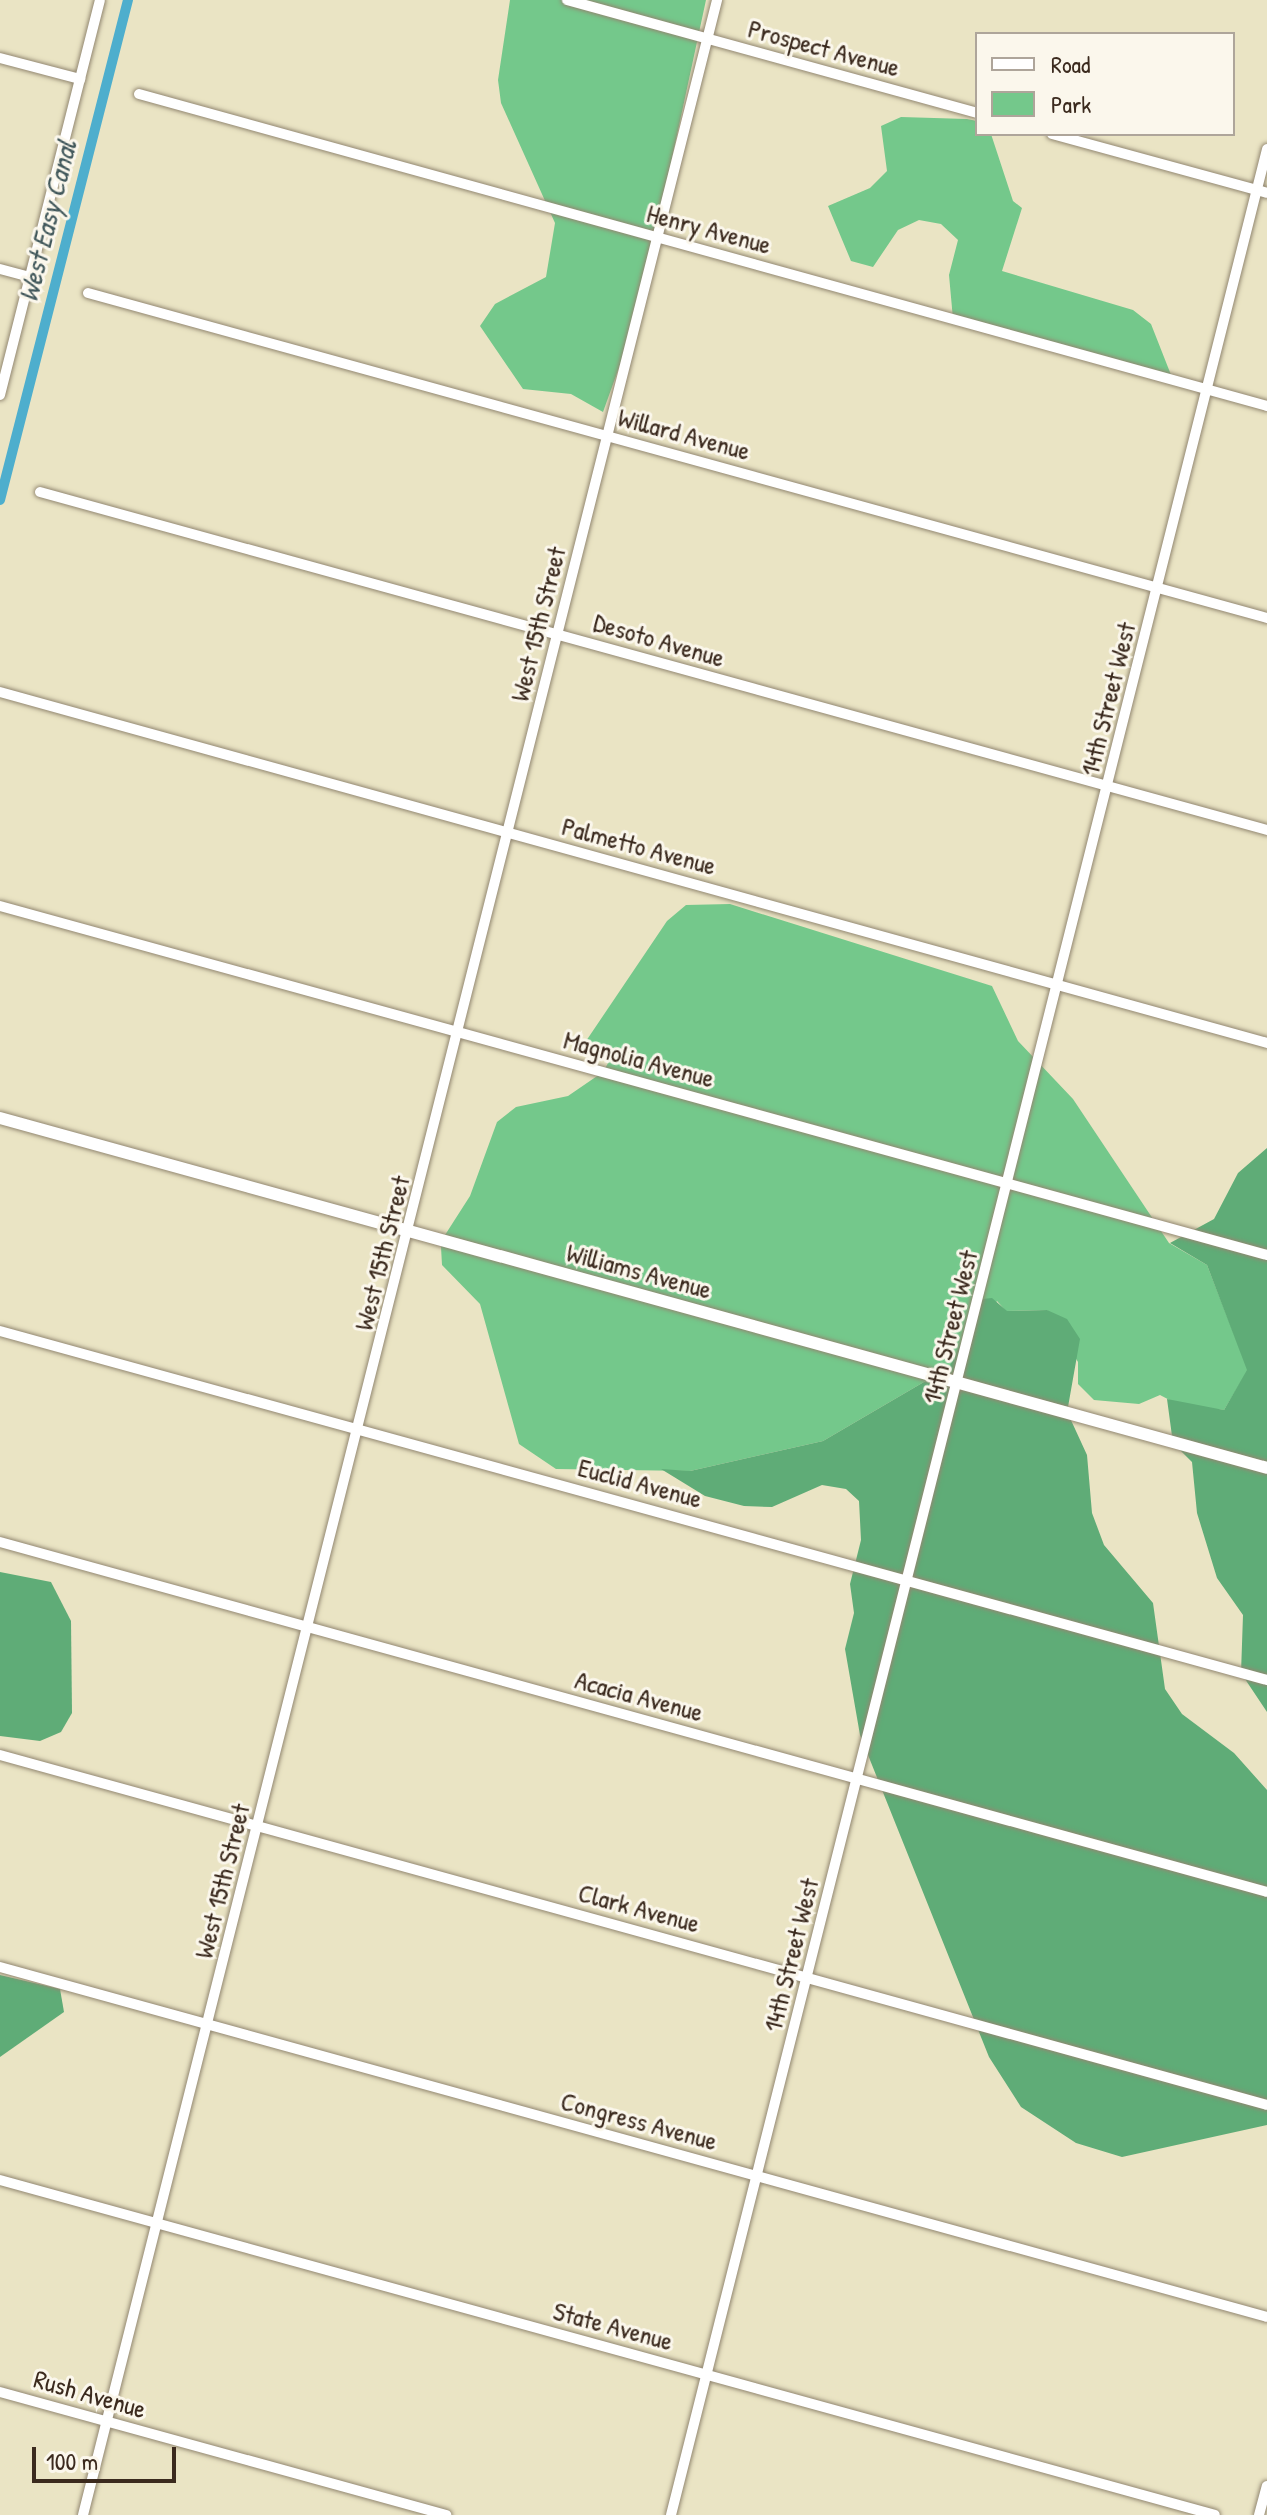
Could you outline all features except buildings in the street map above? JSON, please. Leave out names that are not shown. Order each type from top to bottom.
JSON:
[{"type":"street","points":[[0,395],[100,0]]},
{"type":"street","name":"Prospect Avenue","points":[[567,0],[975,112]]},
{"type":"street","name":"West 15th Street","points":[[83,2515],[410,1231],[717,0]]},
{"type":"street","points":[[0,58],[80,79]]},
{"type":"street","name":"Henry Avenue","points":[[139,94],[1267,406]]},
{"type":"street","points":[[1059,136],[1262,192]]},
{"type":"street","name":"14th Street West","points":[[671,2515],[959,1383],[1207,389],[1262,192],[1267,149]]},
{"type":"street","points":[[0,269],[30,277]]},
{"type":"street","name":"Willard Avenue","points":[[88,293],[1267,618]]},
{"type":"street","name":"Desoto Avenue","points":[[40,492],[1267,830]]},
{"type":"street","name":"Palmetto Avenue","points":[[0,692],[1267,1043]]},
{"type":"street","name":"Magnolia Avenue","points":[[0,906],[1267,1255]]},
{"type":"street","name":"Williams Avenue","points":[[0,1118],[1267,1468]]},
{"type":"street","name":"Euclid Avenue","points":[[0,1331],[1267,1680]]},
{"type":"street","name":"Acacia Avenue","points":[[0,1542],[1267,1892]]},
{"type":"street","name":"Clark Avenue","points":[[0,1755],[1267,2105]]},
{"type":"street","name":"Congress Avenue","points":[[0,1967],[1267,2317]]},
{"type":"street","name":"State Avenue","points":[[0,2180],[1215,2515]]},
{"type":"street","name":"Rush Avenue","points":[[0,2392],[446,2515]]},
{"type":"street","points":[[1259,2515],[1267,2486]]},
{"type":"green space","points":[[510,0],[706,0],[639,312],[603,412],[571,394],[523,389],[480,326],[495,304],[546,277],[555,223],[501,103],[498,80]]},
{"type":"green space","points":[[901,117],[975,121],[975,136],[992,136],[1013,201],[1022,208],[1002,271],[1133,310],[1151,324],[1173,380],[953,319],[949,275],[958,240],[941,224],[919,220],[898,230],[873,267],[851,261],[828,206],[870,188],[887,171],[881,126]]},
{"type":"green space","points":[[730,904],[992,986],[1018,1041],[1073,1099],[1169,1243],[1207,1265],[1248,1370],[1224,1410],[1179,1405],[1160,1395],[1139,1404],[1094,1400],[1078,1384],[1078,1362],[1047,1310],[1006,1311],[997,1301],[946,1374],[445,1235],[470,1196],[497,1122],[516,1107],[568,1096],[603,1072],[612,1056],[582,1047],[667,921],[686,905]]},
{"type":"green space","points":[[1267,1148],[1267,1462],[1172,1436],[1167,1399],[1224,1410],[1247,1370],[1207,1265],[1170,1243],[1214,1219],[1238,1173]]},
{"type":"green space","points":[[441,1247],[929,1379],[823,1441],[690,1471],[556,1469],[519,1444],[480,1304],[442,1265]]},
{"type":"green space","points":[[992,1298],[1007,1311],[1047,1310],[1067,1319],[1080,1339],[1068,1407],[946,1374],[982,1299]]},
{"type":"green space","points":[[929,1379],[1070,1418],[1087,1455],[1092,1513],[1104,1545],[1153,1603],[1165,1689],[1182,1714],[1234,1753],[1267,1790],[1267,2125],[1122,2157],[1076,2143],[1021,2107],[989,2057],[860,1735],[845,1649],[854,1613],[850,1584],[861,1540],[859,1501],[846,1489],[822,1485],[772,1507],[744,1506],[705,1496],[661,1469],[690,1471],[823,1441]]},
{"type":"green space","points":[[1179,1449],[1267,1473],[1267,1712],[1241,1673],[1243,1615],[1217,1578],[1197,1513],[1192,1462]]},
{"type":"green space","points":[[0,1572],[51,1582],[71,1621],[72,1713],[61,1732],[40,1741],[0,1736]]},
{"type":"green space","points":[[0,1975],[60,1989],[64,2012],[0,2057]]},
{"type":"waterway","name":"West Easy Canal","points":[[0,500],[128,0]]}]
